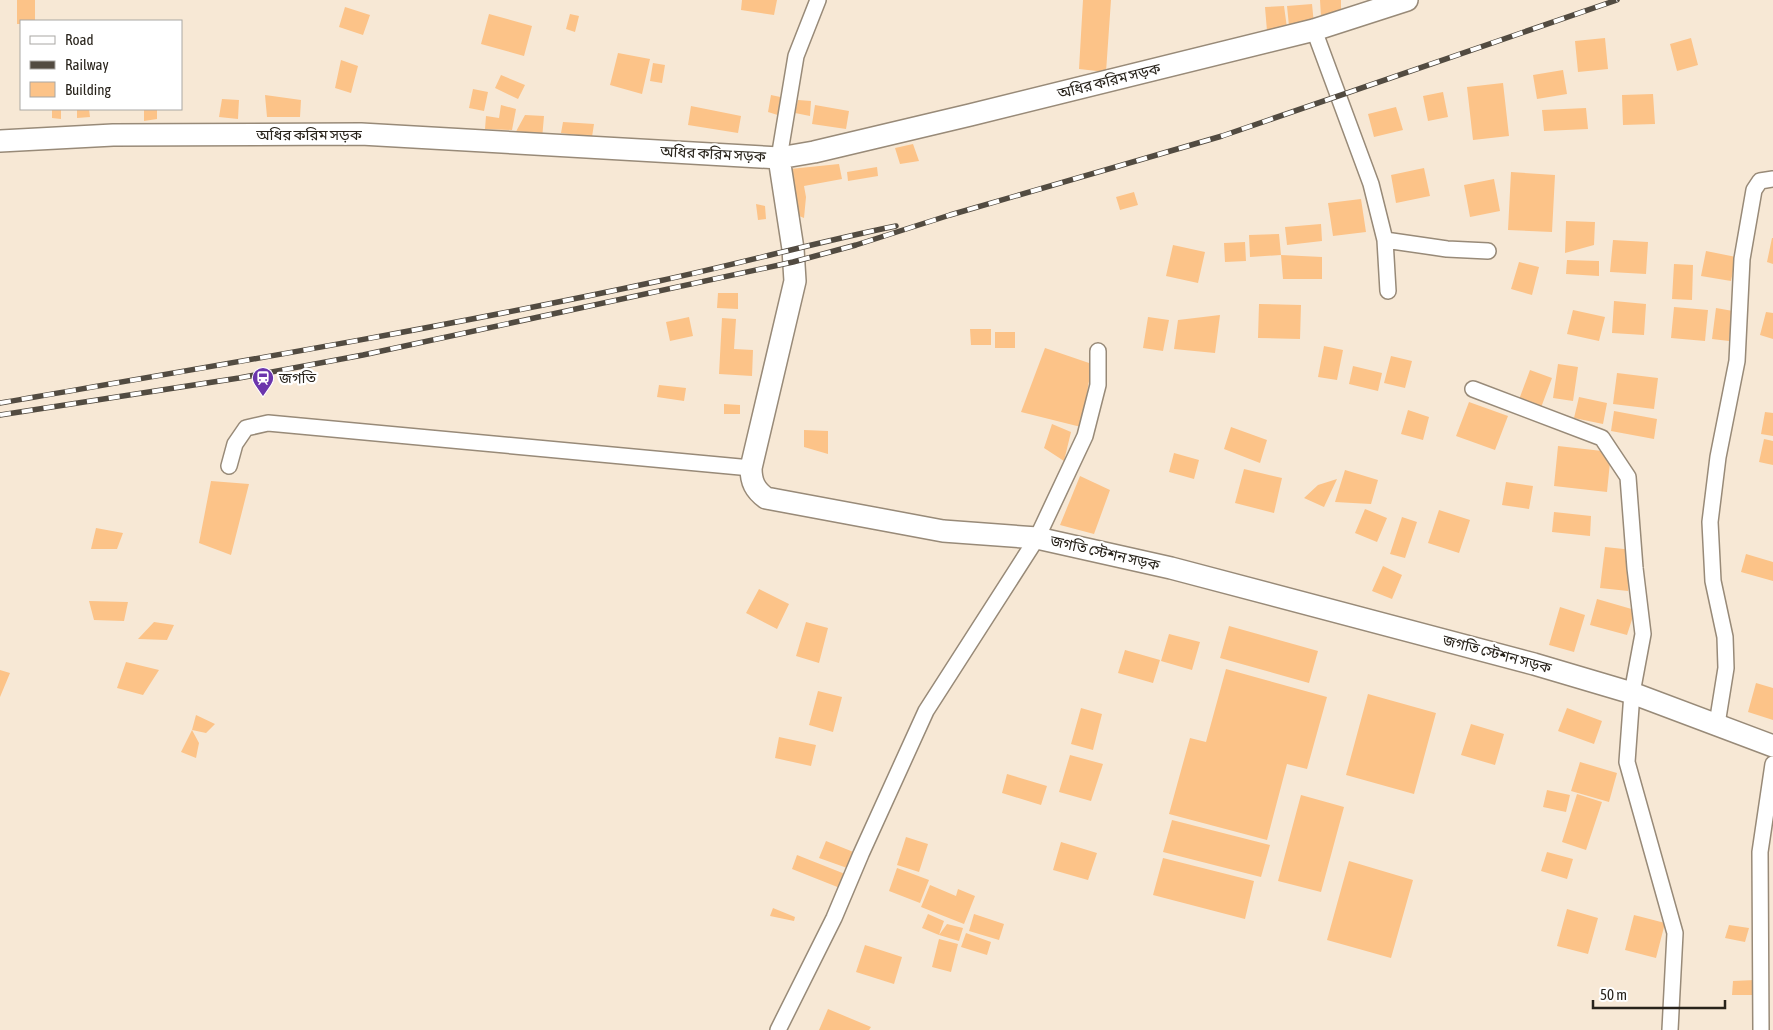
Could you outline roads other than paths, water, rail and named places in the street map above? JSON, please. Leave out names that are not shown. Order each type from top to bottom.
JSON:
[{"type":"main road","name":"অধির করিম সড়ক","points":[[0,141],[113,136],[361,134],[778,158],[814,152],[970,115],[1314,30],[1407,0]]},
{"type":"main road","name":"জগতি স্টেশন সড়ক","points":[[778,158],[793,249],[795,281],[752,468],[751,477],[754,486],[766,498],[943,531],[1037,538],[1181,570],[1524,661],[1632,693],[1773,746]]},
{"type":"street","points":[[778,158],[796,56],[818,0]]},
{"type":"street","points":[[1314,30],[1371,184],[1385,240],[1388,291]]},
{"type":"street","points":[[1717,724],[1726,668],[1724,637],[1713,581],[1710,522],[1718,457],[1737,362],[1742,259],[1754,190],[1760,181],[1772,174]]},
{"type":"street","points":[[1385,240],[1447,249],[1488,251]]},
{"type":"street","points":[[778,1030],[834,918],[860,854],[926,711],[1037,538],[1085,436],[1098,385],[1098,351]]},
{"type":"street","points":[[1473,389],[1602,438],[1628,477],[1635,568],[1643,634],[1632,693],[1627,762],[1675,933],[1670,1030]]},
{"type":"street","points":[[229,466],[235,444],[246,428],[268,422],[752,468]]},
{"type":"street","points":[[1761,1030],[1760,852],[1773,764]]},
{"type":"railway","points":[[0,415],[239,378],[363,355],[793,262],[1222,136],[1617,0]]},
{"type":"railway","points":[[0,403],[495,315],[689,274],[896,226]]},
{"type":"place","name":"জগতি","points":[[263,397]]}]
